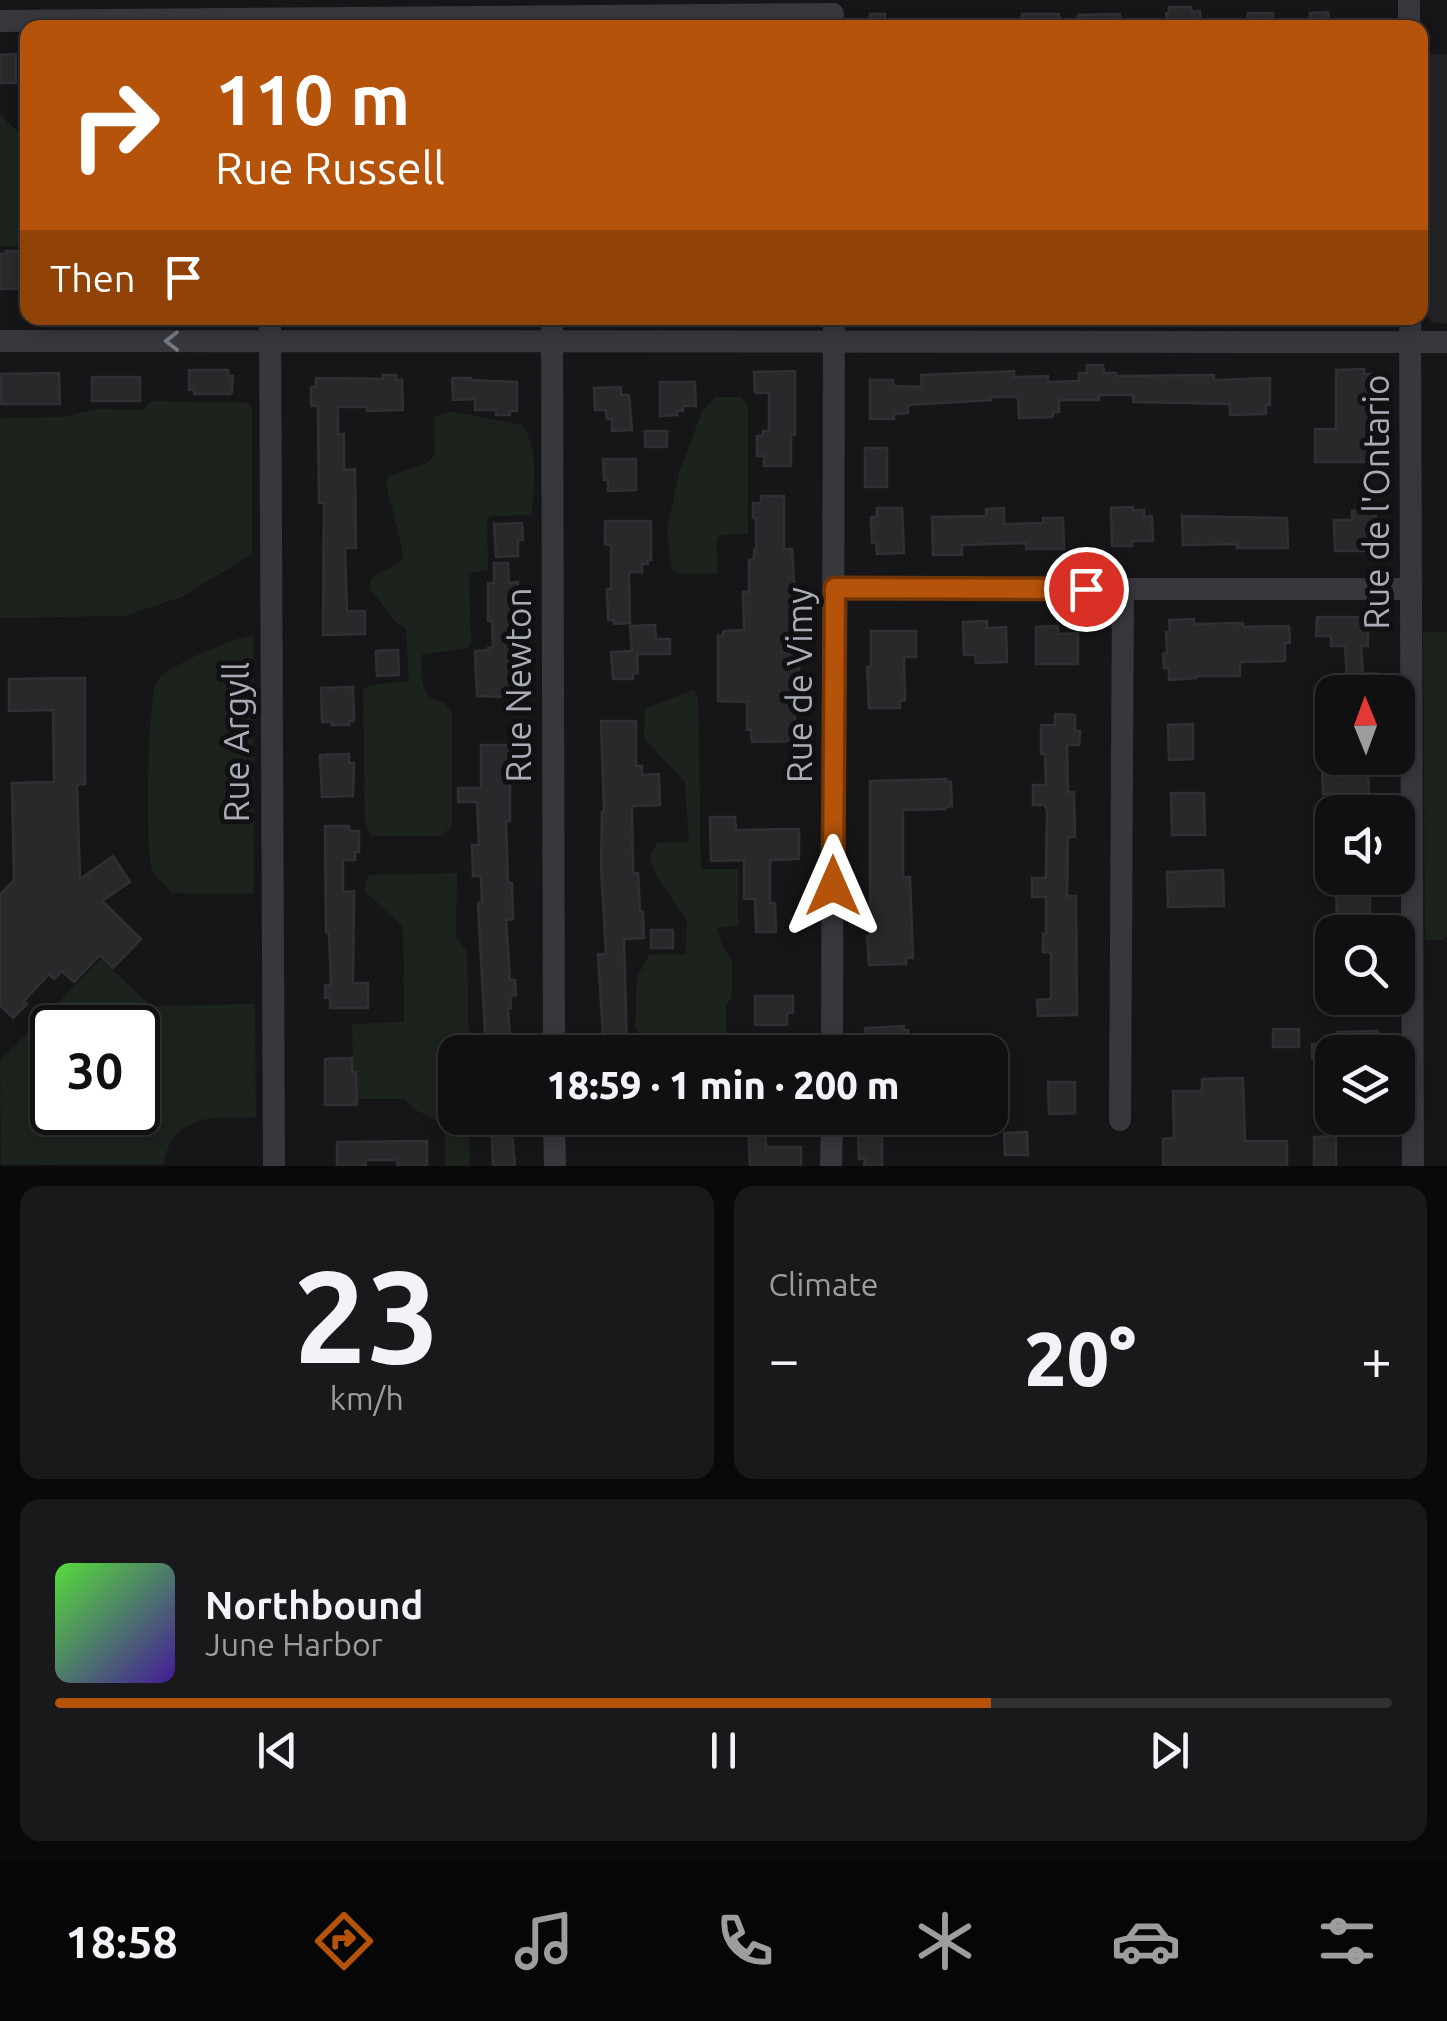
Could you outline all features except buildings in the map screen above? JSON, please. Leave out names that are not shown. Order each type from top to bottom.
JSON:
[{"type":"street","points":[[621,20],[833,14]]},
{"type":"street","points":[[44,20],[266,15],[469,20]]},
{"type":"street","name":"Rue Newton","points":[[552,325],[554,1035]]},
{"type":"street","name":"Rue de Vimy","points":[[832,1035],[834,325]]},
{"type":"street","name":"Rue de l'Ontario","points":[[1410,325],[1413,1166]]},
{"type":"street","points":[[0,341],[270,329],[552,342],[1447,342]]},
{"type":"street","name":"Rue Argyll","points":[[270,329],[274,1166]]},
{"type":"street","points":[[835,588],[1411,588]]},
{"type":"street","points":[[1120,1120],[1123,590]]},
{"type":"street","points":[[554,1135],[554,1166]]},
{"type":"street","points":[[831,1166],[832,1135]]},
{"type":"shaded area","points":[[1428,54],[1447,54],[1447,324],[1431,322]]},
{"type":"shaded area","points":[[0,115],[20,132],[20,246],[0,246]]},
{"type":"shaded area","points":[[715,397],[741,397],[748,404],[748,534],[720,535],[716,541],[718,573],[681,574],[672,570],[667,530],[679,473],[702,412]]},
{"type":"shaded area","points":[[152,401],[248,403],[252,410],[252,554],[181,597],[125,616],[0,618],[0,418],[64,417],[95,409],[142,410]]},
{"type":"shaded area","points":[[450,411],[522,425],[533,457],[532,515],[491,516],[487,520],[488,570],[469,576],[471,643],[467,648],[421,655],[427,696],[443,702],[452,712],[452,826],[441,836],[372,836],[365,824],[363,690],[370,685],[409,681],[406,629],[370,589],[371,578],[403,560],[386,483],[389,476],[427,463],[435,455],[434,417]]},
{"type":"shaded area","points":[[1423,632],[1447,632],[1447,936],[1443,940],[1425,940]]},
{"type":"shaded area","points":[[253,635],[254,894],[172,893],[152,869],[150,857],[149,744],[156,683],[186,661]]},
{"type":"shaded area","points":[[692,690],[698,695],[701,869],[738,869],[738,926],[717,928],[732,961],[726,1035],[640,1035],[635,1027],[637,977],[649,955],[686,954],[687,921],[656,875],[650,857],[657,843],[689,842],[685,782],[644,738],[645,709]]},
{"type":"shaded area","points":[[457,873],[456,938],[467,951],[469,1035],[438,1035],[438,1121],[414,1109],[405,1099],[358,1099],[352,1024],[404,1022],[403,927],[365,891],[368,875]]},
{"type":"shaded area","points":[[101,959],[150,1005],[55,1005]]},
{"type":"shaded area","points":[[255,1004],[256,1117],[211,1119],[186,1127],[176,1135],[164,1164],[1,1165],[0,1061],[30,1031],[30,1135],[160,1135],[160,1006]]},
{"type":"shaded area","points":[[445,1135],[469,1135],[470,1166],[445,1166]]},
{"type":"route","points":[[833,886],[835,588],[1086,589]]}]
